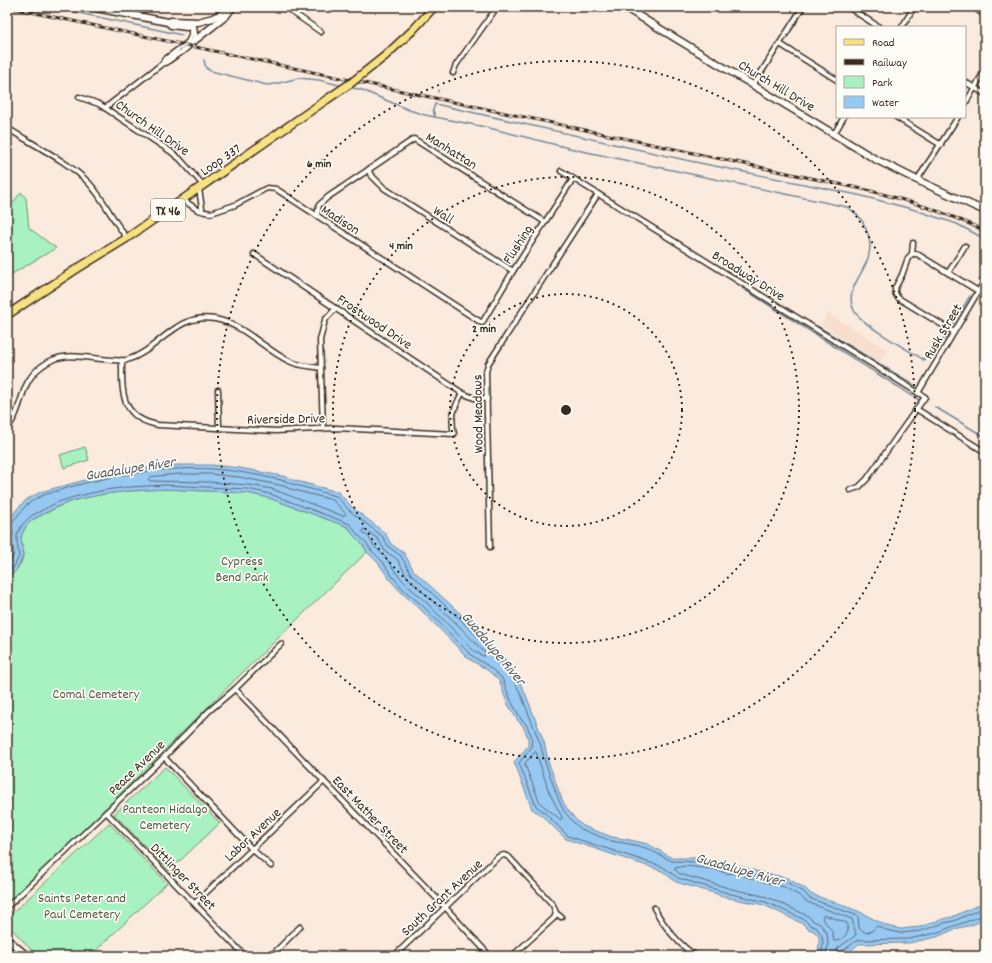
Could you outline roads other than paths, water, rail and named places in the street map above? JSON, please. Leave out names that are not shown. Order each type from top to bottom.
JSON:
[{"type":"main road","name":"Loop 337","points":[[7,315],[183,200],[351,83],[385,56],[413,30],[434,7]]},
{"type":"street","points":[[91,7],[168,22],[198,22],[214,18],[232,8]]},
{"type":"street","points":[[284,7],[321,32]]},
{"type":"street","points":[[453,73],[456,65],[497,7]]},
{"type":"street","name":"Church Hill Drive","points":[[624,7],[875,159],[985,211]]},
{"type":"street","points":[[753,85],[803,7]]},
{"type":"street","points":[[848,7],[877,26]]},
{"type":"street","points":[[903,26],[914,7]]},
{"type":"street","points":[[973,7],[985,15]]},
{"type":"street","points":[[163,63],[166,63],[192,45],[194,41],[226,16],[232,8]]},
{"type":"street","points":[[192,22],[195,31],[194,41]]},
{"type":"street","points":[[105,108],[188,42],[191,36],[192,22]]},
{"type":"street","points":[[780,44],[836,79]]},
{"type":"street","points":[[966,102],[985,70]]},
{"type":"street","points":[[966,83],[985,94]]},
{"type":"street","name":"Church Hill Drive","points":[[79,97],[99,104],[170,151],[187,166],[201,187]]},
{"type":"street","points":[[834,134],[843,118]]},
{"type":"street","points":[[898,118],[940,145]]},
{"type":"street","points":[[917,180],[957,118]]},
{"type":"street","points":[[7,128],[67,165],[82,177],[96,191],[126,238]]},
{"type":"street","name":"Manhattan","points":[[317,216],[319,205],[322,201],[414,139],[545,222]]},
{"type":"street","name":"Wall","points":[[369,169],[370,174],[384,188],[513,271]]},
{"type":"street","name":"Broadway Drive","points":[[561,171],[925,397],[918,410]]},
{"type":"street","name":"Flushing","points":[[482,323],[513,271],[573,179]]},
{"type":"street","points":[[201,187],[201,210]]},
{"type":"street","name":"Madison","points":[[183,200],[198,210],[208,213],[216,212],[235,204],[264,189],[270,188],[276,190],[482,323]]},
{"type":"street","name":"Wood Meadows","points":[[490,547],[486,372],[490,359],[598,194]]},
{"type":"street","points":[[913,243],[912,254],[908,258],[902,276],[895,288],[895,293],[898,298],[954,332]]},
{"type":"street","points":[[948,273],[965,246]]},
{"type":"street","name":"Frostwood Drive","points":[[254,254],[462,393],[474,398],[487,399]]},
{"type":"street","points":[[912,254],[917,254],[978,291]]},
{"type":"street","name":"Rusk Street","points":[[918,393],[985,280]]},
{"type":"street","points":[[323,429],[320,340],[324,320],[336,308]]},
{"type":"street","points":[[7,428],[13,420],[26,384],[33,373],[46,362],[70,355],[80,355],[104,360],[122,360],[136,356],[185,322],[214,318],[231,324],[244,331],[290,362],[321,368]]},
{"type":"street","name":"Riverside Drive","points":[[122,360],[123,395],[127,406],[136,417],[143,421],[158,425],[276,431],[323,429],[454,434],[452,426],[453,410],[462,393]]},
{"type":"street","points":[[218,390],[219,428]]},
{"type":"street","points":[[850,490],[859,487],[867,479],[918,410],[985,452]]},
{"type":"street","name":"Peace Avenue","points":[[7,907],[164,757],[209,711],[235,689],[281,644]]},
{"type":"street","name":"East Mather Street","points":[[235,689],[445,907],[490,956]]},
{"type":"street","points":[[164,757],[252,849],[271,866]]},
{"type":"street","name":"Labor Avenue","points":[[195,903],[324,782]]},
{"type":"street","name":"Dittlinger Street","points":[[106,812],[245,956]]},
{"type":"street","name":"South Grant Avenue","points":[[394,956],[498,857],[504,855],[509,857],[553,905],[556,913]]},
{"type":"street","points":[[654,908],[663,923],[679,941],[696,956]]},
{"type":"street","points":[[512,956],[554,918],[556,913],[561,917]]},
{"type":"street","points":[[271,956],[300,928]]},
{"type":"street","points":[[7,939],[27,956]]},
{"type":"water","name":"Guadalupe River","points":[[178,465],[211,465],[240,468],[287,477],[338,492],[353,508],[385,533],[391,544],[404,553],[414,571],[464,617],[503,657],[514,671],[526,695],[544,742],[548,761],[562,800],[567,809],[583,826],[612,837],[648,844],[672,858],[698,858],[715,860],[787,878],[806,889],[811,894],[858,911],[887,926],[901,929],[920,927],[952,917],[985,902],[985,919],[937,937],[909,943],[859,944],[845,954],[817,956],[819,937],[814,931],[764,905],[725,896],[721,897],[717,894],[676,882],[662,871],[566,839],[541,815],[532,809],[514,762],[528,746],[528,738],[523,726],[518,721],[507,703],[499,680],[486,669],[469,659],[419,608],[402,593],[348,527],[269,498],[247,493],[165,489],[105,494],[75,500],[33,519],[25,527],[21,537],[23,556],[17,569],[7,580],[7,523],[17,509],[26,500],[40,492],[104,475],[146,468]]},
{"type":"waterway","points":[[51,7],[182,35]]},
{"type":"waterway","points":[[204,60],[206,68],[211,71],[267,85],[299,78],[319,80],[343,86]]},
{"type":"waterway","points":[[349,87],[362,90],[409,110],[425,115],[485,127],[577,150],[847,207],[856,213],[863,222],[870,244],[868,258],[852,291],[851,298],[855,312],[860,318],[877,331],[924,360]]},
{"type":"waterway","points":[[435,117],[433,110],[435,104],[690,161],[858,195],[912,209],[957,224],[985,239]]},
{"type":"waterway","points":[[979,280],[985,271]]},
{"type":"waterway","points":[[742,288],[919,400]]},
{"type":"waterway","points":[[953,324],[970,296]]},
{"type":"waterway","points":[[817,326],[916,386]]},
{"type":"waterway","points":[[934,354],[945,337]]},
{"type":"waterway","points":[[923,360],[927,354],[931,355]]},
{"type":"waterway","points":[[935,407],[985,437]]},
{"type":"railway","points":[[7,7],[867,190],[898,198],[956,218],[985,231]]},
{"type":"park label","name":"Cypress Bend Park","points":[[242,568]]},
{"type":"park label","name":"Comal Cemetery","points":[[96,693]]},
{"type":"park label","name":"Panteon Hidalgo Cemetery","points":[[165,816]]},
{"type":"park label","name":"Saints Peter and Paul Cemetery","points":[[82,906]]}]
